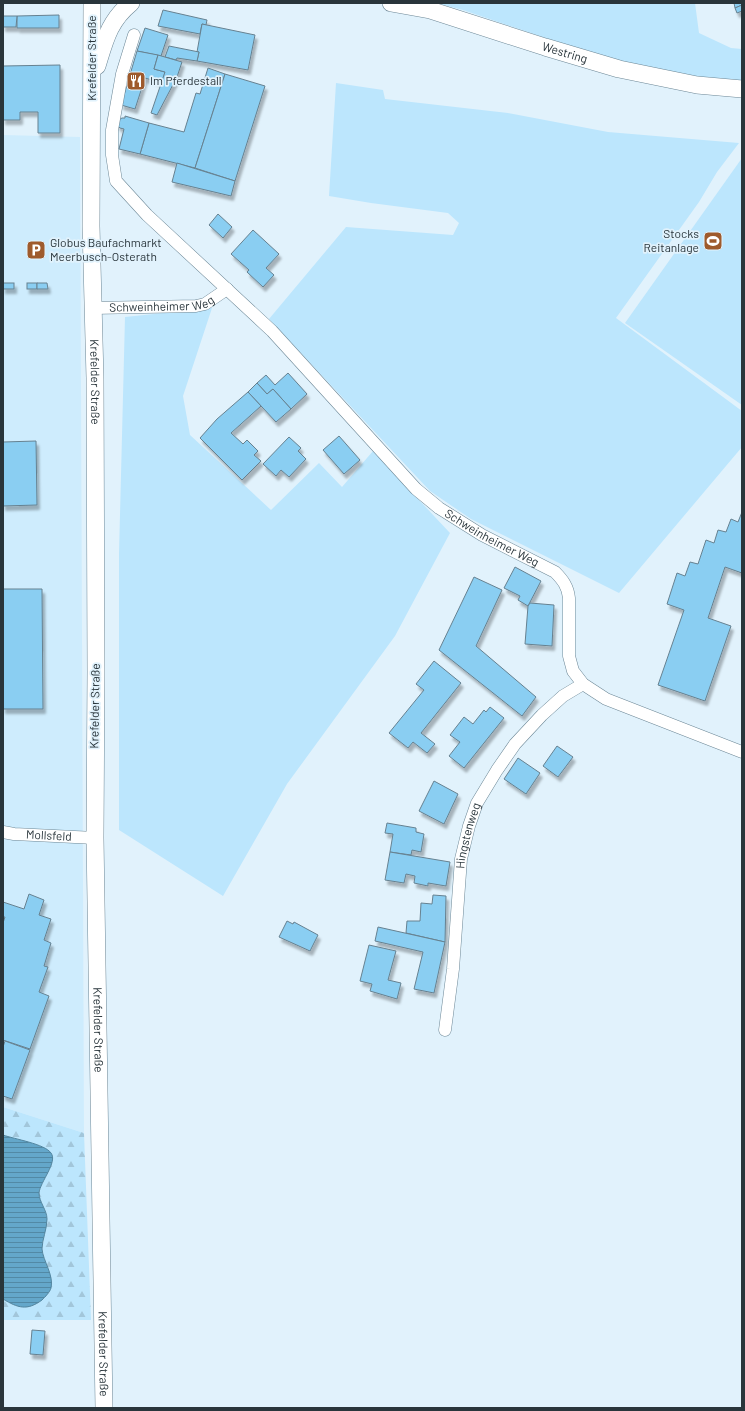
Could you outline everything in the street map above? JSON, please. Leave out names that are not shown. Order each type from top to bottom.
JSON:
[{"type":"main road","name":"Krefelder Straße","points":[[92,3],[91,226],[95,378],[95,838],[104,1408]]},
{"type":"main road","points":[[92,83],[108,32],[117,16],[131,3]]},
{"type":"main road","name":"Westring","points":[[391,3],[430,10],[544,47],[619,69],[697,85],[742,89]]},
{"type":"street","name":"Schweinheimer Weg","points":[[134,35],[122,74],[112,130],[112,155],[116,181],[147,215],[272,331],[416,489],[439,508],[482,535],[555,572],[564,581],[568,590],[569,598],[569,656],[573,671],[583,684],[606,699],[742,752]]},
{"type":"street","name":"Schweinheimer Weg","points":[[93,308],[196,306],[205,304],[226,289]]},
{"type":"street","name":"Hingstenweg","points":[[445,1030],[453,968],[461,859],[469,826],[477,803],[515,744],[542,715],[563,696],[583,684]]},
{"type":"street","name":"Mollsfeld","points":[[3,832],[14,834],[95,838]]},
{"type":"shaded area","points":[[3,135],[80,137],[84,1133],[3,1107]]},
{"type":"shaded area","points":[[3,1135],[43,1147],[51,1153],[53,1157],[51,1167],[42,1183],[39,1193],[40,1200],[47,1216],[42,1249],[52,1283],[49,1293],[42,1300],[32,1306],[27,1307],[18,1306],[3,1299]]},
{"type":"green space","points":[[436,3],[695,3],[699,33],[731,48],[742,49],[742,82],[701,79],[605,58],[463,10]]},
{"type":"green space","points":[[336,83],[383,90],[385,99],[508,113],[608,132],[739,143],[717,172],[699,202],[616,318],[742,411],[742,447],[619,593],[471,519],[430,491],[269,319],[346,227],[453,235],[459,223],[448,213],[329,196]]},
{"type":"green space","name":"Stocks Reitanlage","points":[[742,158],[742,405],[625,323]]},
{"type":"green space","points":[[212,308],[183,396],[190,435],[271,510],[319,463],[342,487],[373,451],[450,533],[395,636],[287,784],[223,896],[119,830],[119,554],[125,317]]},
{"type":"green space","points":[[3,1107],[84,1133],[91,1320],[3,1320],[3,1299],[18,1306],[35,1305],[50,1278],[42,1250],[47,1218],[39,1192],[41,1184],[52,1163],[43,1147],[3,1135]]},
{"type":"building","points":[[734,3],[742,3],[742,5],[735,8]]},
{"type":"building","points":[[742,5],[742,11],[737,13],[735,8]]},
{"type":"building","points":[[163,10],[207,20],[206,25],[202,24],[200,34],[158,26]]},
{"type":"building","points":[[59,15],[59,28],[17,28],[17,16]]},
{"type":"building","points":[[3,16],[17,16],[16,27],[3,27]]},
{"type":"building","points":[[202,24],[255,35],[248,70],[197,61],[199,52],[197,52]]},
{"type":"building","points":[[145,28],[168,35],[161,56],[137,51]]},
{"type":"building","points":[[169,46],[199,52],[197,61],[177,58],[176,60],[165,57]]},
{"type":"building","name":"Im Pferdestall","points":[[137,51],[158,55],[154,69],[165,72],[162,83],[145,78],[135,109],[121,105]]},
{"type":"building","points":[[158,55],[182,62],[177,77],[157,115],[151,113],[165,72],[154,69]]},
{"type":"building","points":[[60,65],[60,133],[38,133],[38,112],[20,112],[20,120],[3,120],[3,66]]},
{"type":"building","points":[[208,68],[225,74],[195,168],[140,154],[149,123],[184,132],[196,93],[200,94]]},
{"type":"building","points":[[225,74],[265,86],[235,181],[195,168]]},
{"type":"building","points":[[125,116],[149,123],[140,154],[119,149],[124,129],[117,125],[118,120],[125,118]]},
{"type":"building","points":[[177,163],[235,181],[231,196],[172,182]]},
{"type":"building","points":[[218,214],[232,227],[223,238],[209,225]]},
{"type":"building","points":[[253,230],[279,254],[266,268],[274,275],[263,287],[247,272],[249,270],[231,254]]},
{"type":"building","points":[[3,283],[14,283],[14,289],[3,289]]},
{"type":"building","points":[[27,283],[37,283],[37,289],[27,289]]},
{"type":"building","points":[[37,283],[47,283],[48,289],[37,289]]},
{"type":"building","points":[[288,373],[307,394],[291,409],[273,389],[267,394],[257,383],[266,375],[275,385]]},
{"type":"building","points":[[257,383],[267,394],[273,389],[291,409],[276,422],[248,392]]},
{"type":"building","points":[[248,392],[261,406],[231,433],[243,444],[247,440],[258,451],[254,455],[261,461],[242,480],[200,438],[217,419]]},
{"type":"building","points":[[339,436],[360,460],[344,474],[323,450]]},
{"type":"building","points":[[289,437],[301,448],[298,451],[306,459],[289,477],[281,470],[276,476],[263,464]]},
{"type":"building","points":[[36,441],[37,505],[3,506],[3,442]]},
{"type":"building","points":[[742,512],[742,573],[725,567],[708,618],[731,626],[705,701],[658,685],[684,610],[667,604],[677,573],[685,576],[690,562],[698,564],[706,540],[714,543],[718,530],[726,532],[731,519],[738,522]]},
{"type":"building","points":[[515,567],[541,581],[528,606],[518,600],[520,596],[504,588]]},
{"type":"building","points":[[474,577],[502,590],[476,646],[536,697],[522,716],[439,650]]},
{"type":"building","points":[[3,589],[42,589],[43,709],[3,709]]},
{"type":"building","points":[[530,603],[554,605],[552,646],[525,644],[528,606]]},
{"type":"building","points":[[434,661],[461,683],[421,733],[435,744],[427,753],[413,742],[408,748],[389,733],[424,690],[416,684]]},
{"type":"building","points":[[490,707],[504,718],[464,768],[449,756],[460,742],[450,735],[464,717],[473,724],[484,710],[486,712]]},
{"type":"building","points":[[557,746],[573,757],[558,777],[543,766]]},
{"type":"building","points":[[518,758],[540,773],[526,794],[504,779]]},
{"type":"building","points":[[434,781],[458,794],[444,824],[419,811]]},
{"type":"building","points":[[387,823],[416,828],[416,832],[424,834],[421,852],[412,850],[411,855],[390,852],[393,834],[385,833]]},
{"type":"building","points":[[390,852],[450,862],[446,886],[428,883],[428,886],[414,883],[415,876],[406,874],[404,883],[385,880]]},
{"type":"building","points":[[29,894],[44,900],[39,915],[51,919],[44,940],[51,943],[44,966],[48,967],[39,992],[49,996],[30,1049],[3,1040],[3,923],[5,917],[3,917],[3,902],[24,909]]},
{"type":"building","points":[[433,895],[446,896],[445,942],[406,933],[407,921],[420,921],[421,903],[432,904]]},
{"type":"building","points":[[287,921],[293,924],[294,922],[318,935],[310,951],[279,937]]},
{"type":"building","points":[[378,927],[445,942],[434,993],[414,989],[423,952],[375,941]]},
{"type":"building","points":[[369,945],[396,951],[388,980],[401,983],[397,999],[370,991],[372,984],[360,981]]},
{"type":"building","points":[[5,1041],[30,1050],[12,1099],[3,1096],[3,1047]]},
{"type":"building","points":[[32,1330],[45,1331],[43,1355],[30,1354]]},
{"type":"place","name":"Im Pferdestall","points":[[136,81]]},
{"type":"place","name":"Stocks Reitanlage","points":[[713,241]]},
{"type":"place","name":"Globus Baufachmarkt Meerbusch-Osterath","points":[[36,250]]}]
